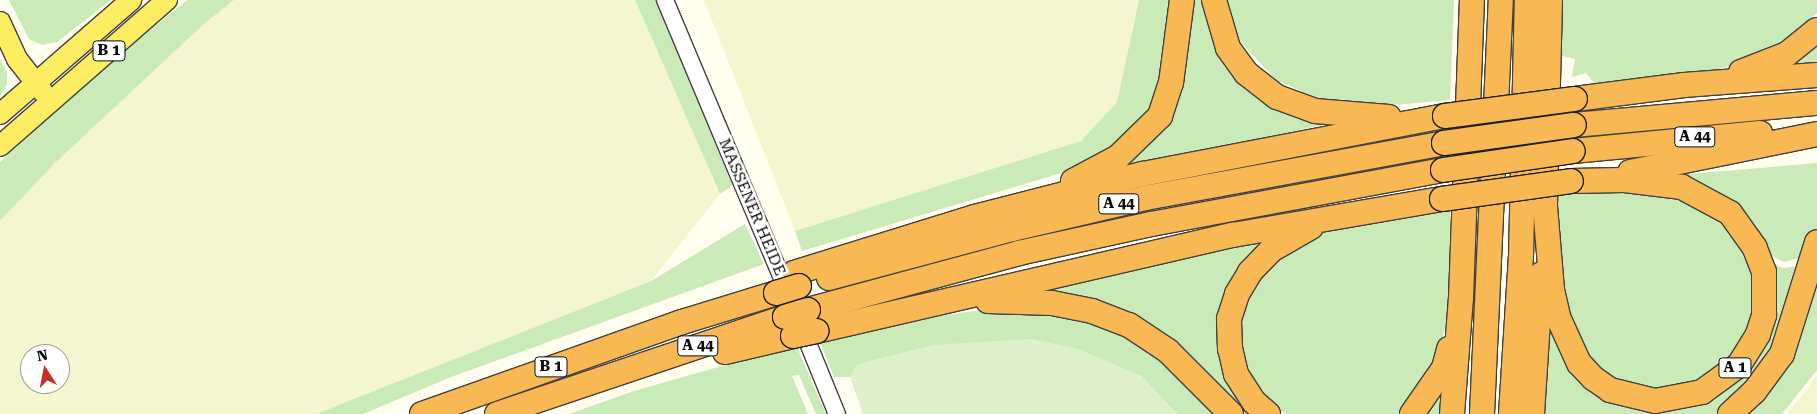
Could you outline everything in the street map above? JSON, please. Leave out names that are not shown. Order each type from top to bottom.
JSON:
[{"type":"highway","points":[[797,280],[1083,178],[1118,157],[1136,142],[1160,116],[1171,83],[1182,0]]},
{"type":"highway","points":[[1214,0],[1228,48],[1246,73],[1277,97],[1295,106],[1342,116],[1445,116]]},
{"type":"highway","points":[[1462,0],[1468,76]]},
{"type":"highway","points":[[1452,414],[1461,298],[1472,0]]},
{"type":"highway","points":[[1482,414],[1501,0]]},
{"type":"highway","points":[[1511,414],[1521,257],[1527,0]]},
{"type":"highway","points":[[1532,414],[1545,206],[1550,0]]},
{"type":"highway","points":[[1684,85],[1764,65],[1787,54],[1817,30]]},
{"type":"highway","points":[[975,217],[1143,174],[1445,116],[1684,85],[1817,75]]},
{"type":"highway","name":"A 44","points":[[682,322],[773,287],[797,280],[1145,198],[1444,143],[1574,125],[1817,103]]},
{"type":"highway","name":"A 44","points":[[610,375],[812,320],[1019,254],[1151,224],[1443,170],[1573,151],[1694,137],[1817,129]]},
{"type":"highway","points":[[936,304],[1214,239],[1367,210],[1660,167],[1817,134]]},
{"type":"highway","name":"A 1","points":[[1545,206],[1552,290],[1558,317],[1579,363],[1593,378],[1610,390],[1655,401],[1702,392],[1739,364],[1758,334],[1764,315],[1764,272],[1755,248],[1730,212],[1682,187],[1624,180],[1572,181]]},
{"type":"highway","points":[[1268,414],[1254,402],[1234,366],[1229,319],[1237,294],[1250,272],[1271,250],[1310,227],[1367,210]]},
{"type":"highway","points":[[1730,414],[1754,392],[1782,354],[1817,242]]},
{"type":"highway","points":[[1412,414],[1444,368],[1461,298]]},
{"type":"highway","points":[[812,320],[936,304],[1008,300],[1052,303],[1092,311],[1128,325],[1168,351],[1231,414]]},
{"type":"highway","name":"B 1","points":[[422,414],[682,322]]},
{"type":"highway","name":"B 1","points":[[497,414],[610,375]]},
{"type":"main road","name":"B 1","points":[[35,82],[131,0]]},
{"type":"main road","name":"B 1","points":[[51,101],[167,0]]},
{"type":"main road","points":[[0,22],[18,59],[51,101],[0,146]]},
{"type":"main road","points":[[0,114],[35,82]]},
{"type":"street","name":"MASSENER HEIDE","points":[[666,0],[837,414]]},
{"type":"green space","points":[[9,0],[111,0],[57,42],[42,45],[29,39]]},
{"type":"green space","points":[[187,0],[234,0],[204,24],[55,163],[0,221],[0,162],[103,68]]},
{"type":"green space","points":[[234,0],[635,0],[720,194],[651,281],[316,414],[0,414],[0,221],[55,163],[204,24]]},
{"type":"green space","points":[[635,0],[657,0],[733,185],[720,194]]},
{"type":"green space","points":[[704,0],[1139,0],[1117,102],[1081,141],[795,231]]},
{"type":"green space","points":[[1139,0],[1170,0],[1165,70],[1150,109],[1123,142],[1081,167],[802,251],[795,231],[1081,141],[1117,102]]},
{"type":"green space","points":[[1189,0],[1205,0],[1217,41],[1332,123],[1111,170],[1156,132]]},
{"type":"green space","points":[[1227,0],[1454,0],[1450,100],[1383,106],[1326,102],[1276,80],[1237,38]]},
{"type":"green space","points":[[1562,0],[1817,0],[1817,13],[1768,55],[1720,69],[1594,83],[1586,73],[1572,77],[1575,59],[1562,56]]},
{"type":"green space","points":[[1817,38],[1817,63],[1787,65]]},
{"type":"green space","points":[[0,59],[7,72],[7,84],[0,97]]},
{"type":"green space","points":[[1817,163],[1817,234],[1807,256],[1784,262],[1763,251],[1675,175]]},
{"type":"green space","points":[[1651,188],[1725,215],[1757,273],[1752,332],[1717,376],[1655,396],[1596,375],[1563,317],[1554,195]]},
{"type":"green space","points":[[1450,209],[1449,308],[1437,366],[1406,408],[1397,414],[1285,414],[1263,397],[1247,371],[1241,346],[1241,319],[1248,291],[1258,273],[1313,234],[1359,221]]},
{"type":"green space","points":[[745,224],[764,264],[451,377],[363,414],[316,414],[651,281]]},
{"type":"green space","points":[[1272,238],[1225,321],[1260,414],[1235,414],[1170,348],[1031,294],[1054,284]]},
{"type":"green space","points":[[1817,259],[1817,370],[1782,414],[1739,414]]},
{"type":"green space","points":[[1771,264],[1784,268],[1805,265],[1777,351],[1721,414],[1540,414],[1547,322],[1559,348],[1583,381],[1603,396],[1631,407],[1664,409],[1745,368]]},
{"type":"green space","points":[[989,309],[1083,318],[1138,343],[1197,390],[1219,414],[1177,414],[1140,375],[858,364],[850,377],[834,377],[819,340],[908,320]]},
{"type":"green space","points":[[1031,339],[1075,348],[1140,375],[1177,414],[863,414],[850,377],[858,364],[933,345]]},
{"type":"green space","points":[[796,345],[826,414],[816,414],[799,375],[792,376],[808,414],[569,414],[634,391]]},
{"type":"green space","points":[[1448,368],[1446,414],[1419,414]]},
{"type":"green space","points":[[1817,375],[1817,414],[1787,414],[1805,392]]}]
